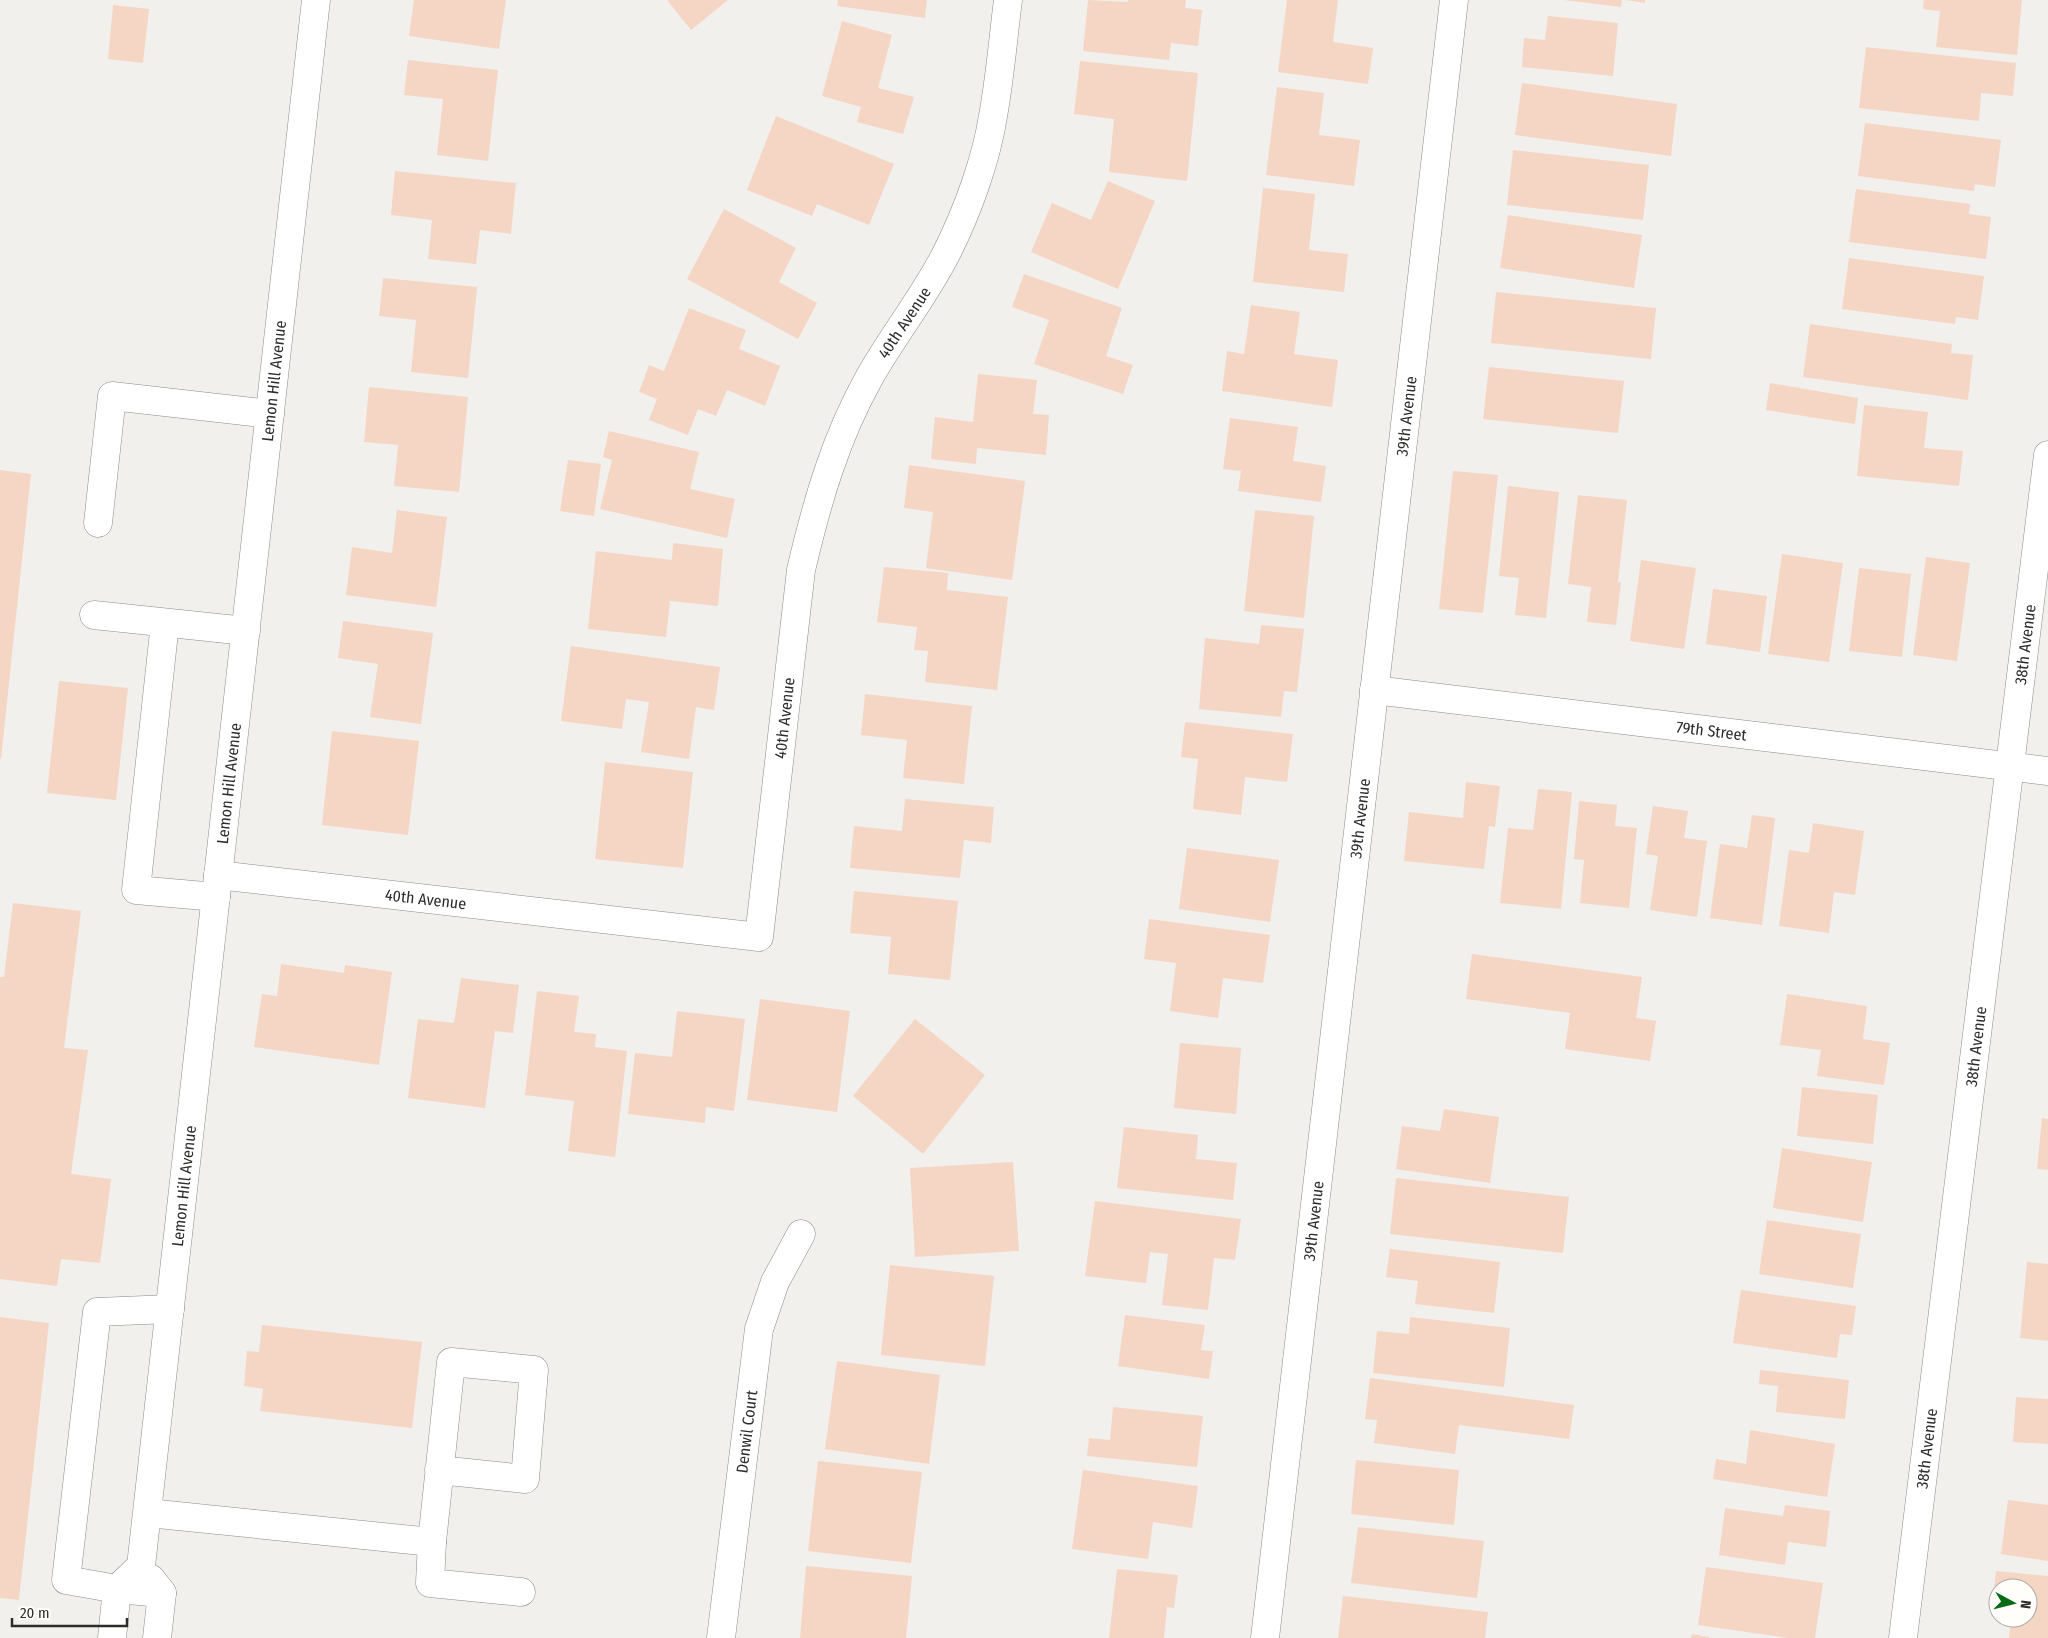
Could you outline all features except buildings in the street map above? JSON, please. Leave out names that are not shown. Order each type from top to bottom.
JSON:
[{"type":"street","name":"Lemon Hill Avenue","points":[[141,1566],[316,0]]},
{"type":"street","name":"40th Avenue","points":[[217,886],[758,937],[801,570],[815,510],[838,442],[870,377],[903,326],[946,252],[976,181],[993,117],[1008,0]]},
{"type":"street","name":"39th Avenue","points":[[1265,1638],[1454,0]]},
{"type":"street","points":[[98,522],[112,396],[270,414]]},
{"type":"street","name":"38th Avenue","points":[[1903,1638],[2048,454]]},
{"type":"street","points":[[94,615],[246,630]]},
{"type":"street","points":[[165,623],[136,890],[217,886]]},
{"type":"street","name":"79th Street","points":[[1374,690],[2048,771]]},
{"type":"street","name":"Denwil Court","points":[[721,1638],[759,1329],[775,1282],[801,1234]]},
{"type":"street","points":[[162,1593],[116,1589],[66,1580],[97,1312],[170,1309]]},
{"type":"street","points":[[439,1470],[525,1478],[534,1370],[451,1362],[439,1470],[432,1542],[430,1583],[521,1592]]},
{"type":"street","points":[[148,1513],[432,1542]]},
{"type":"street","points":[[112,1638],[116,1589],[141,1566],[162,1593],[157,1638]]}]
